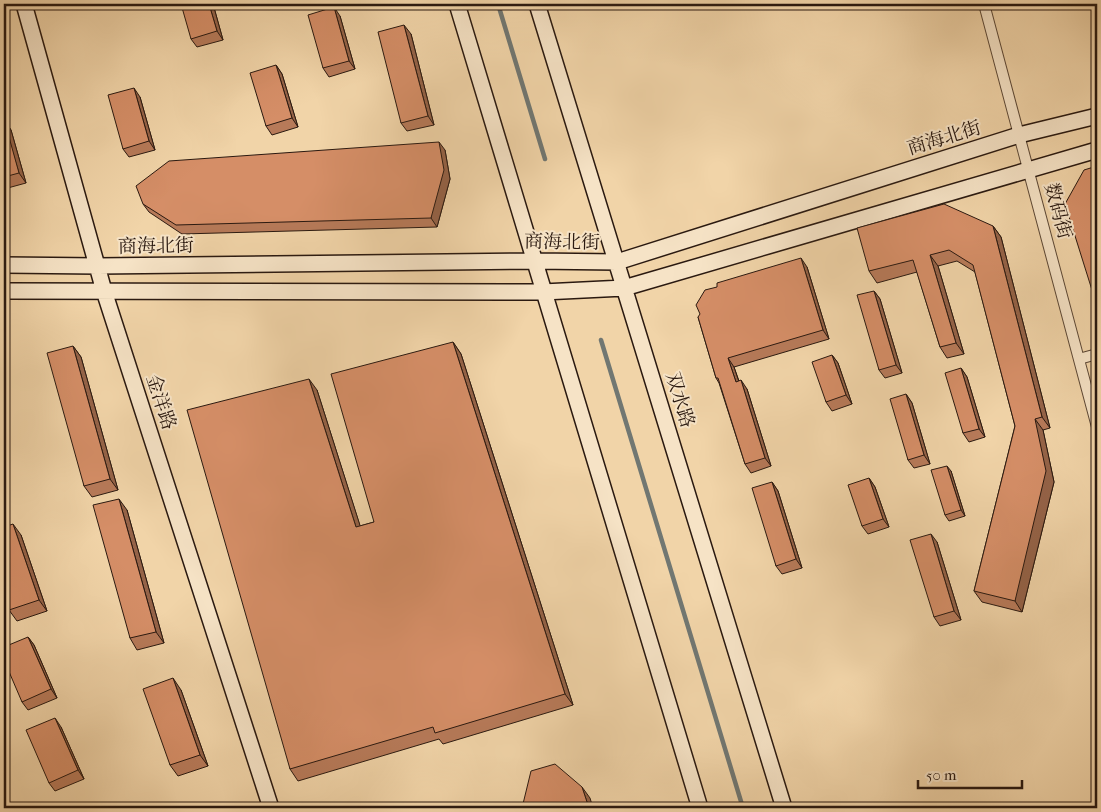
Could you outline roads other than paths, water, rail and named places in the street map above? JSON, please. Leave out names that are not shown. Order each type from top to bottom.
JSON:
[{"type":"main road","name":"金洋路","points":[[24,4],[104,291],[271,808]]},
{"type":"main road","points":[[457,4],[700,808]]},
{"type":"main road","name":"双水路","points":[[537,4],[784,808]]},
{"type":"main road","name":"商海北街","points":[[4,265],[617,262],[1019,136],[1097,116]]},
{"type":"main road","points":[[4,291],[543,292],[624,288],[1097,150]]},
{"type":"street","name":"数码街","points":[[984,4],[1097,427]]},
{"type":"street","points":[[1079,359],[1097,354]]},
{"type":"waterway","points":[[498,4],[545,159]]},
{"type":"waterway","points":[[601,340],[743,808]]}]
